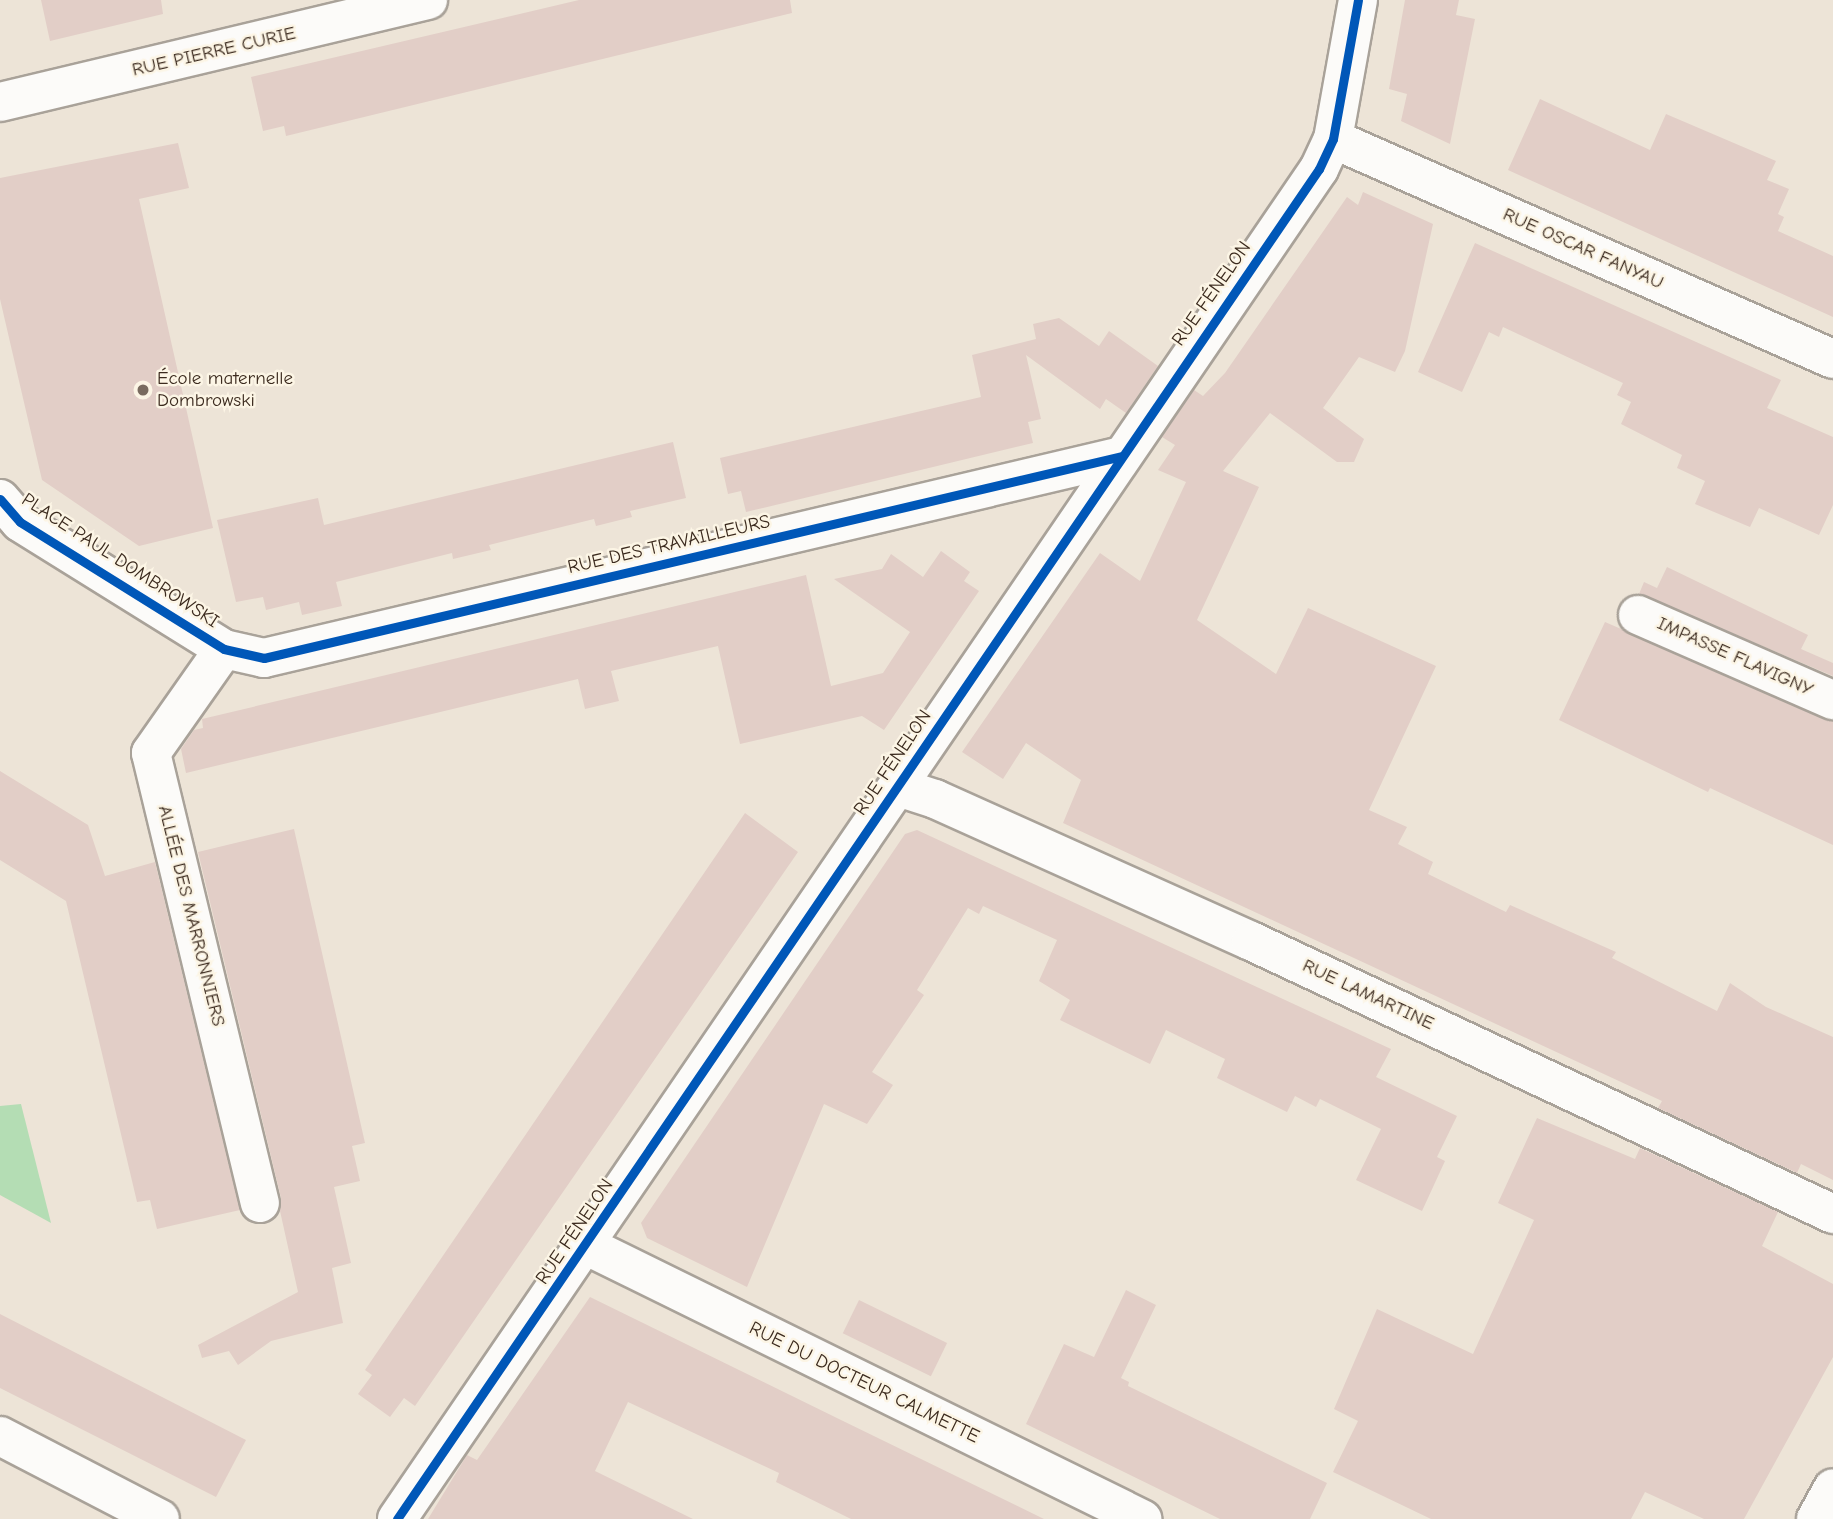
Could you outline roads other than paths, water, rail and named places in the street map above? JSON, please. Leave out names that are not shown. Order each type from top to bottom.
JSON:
[{"type":"street","name":"RUE PIERRE CURIE","points":[[0,102],[428,0]]},
{"type":"street","name":"RUE FÉNELON","points":[[397,1519],[587,1246],[1319,169],[1334,139],[1358,0]]},
{"type":"street","name":"RUE OSCAR FANYAU","points":[[1334,139],[1833,359]]},
{"type":"street","name":"RUE DES TRAVAILLEURS","points":[[224,649],[246,656],[281,656],[1122,456]]},
{"type":"street","name":"PLACE PAUL DOMBROWSKI","points":[[0,499],[20,522],[224,649]]},
{"type":"street","name":"IMPASSE FLAVIGNY","points":[[1638,615],[1833,700]]},
{"type":"street","name":"ALLÉE DES MARRONNIERS","points":[[224,649],[151,753],[260,1203]]},
{"type":"street","name":"RUE LAMARTINE","points":[[898,787],[935,799],[1251,941],[1833,1214]]},
{"type":"street","name":"RUE DU DOCTEUR CALMETTE","points":[[587,1246],[1142,1519]]},
{"type":"street","points":[[0,1436],[160,1519]]},
{"type":"street","points":[[1816,1519],[1833,1488]]},
{"type":"place","name":"École maternelle Dombrowski","points":[[143,390]]}]
